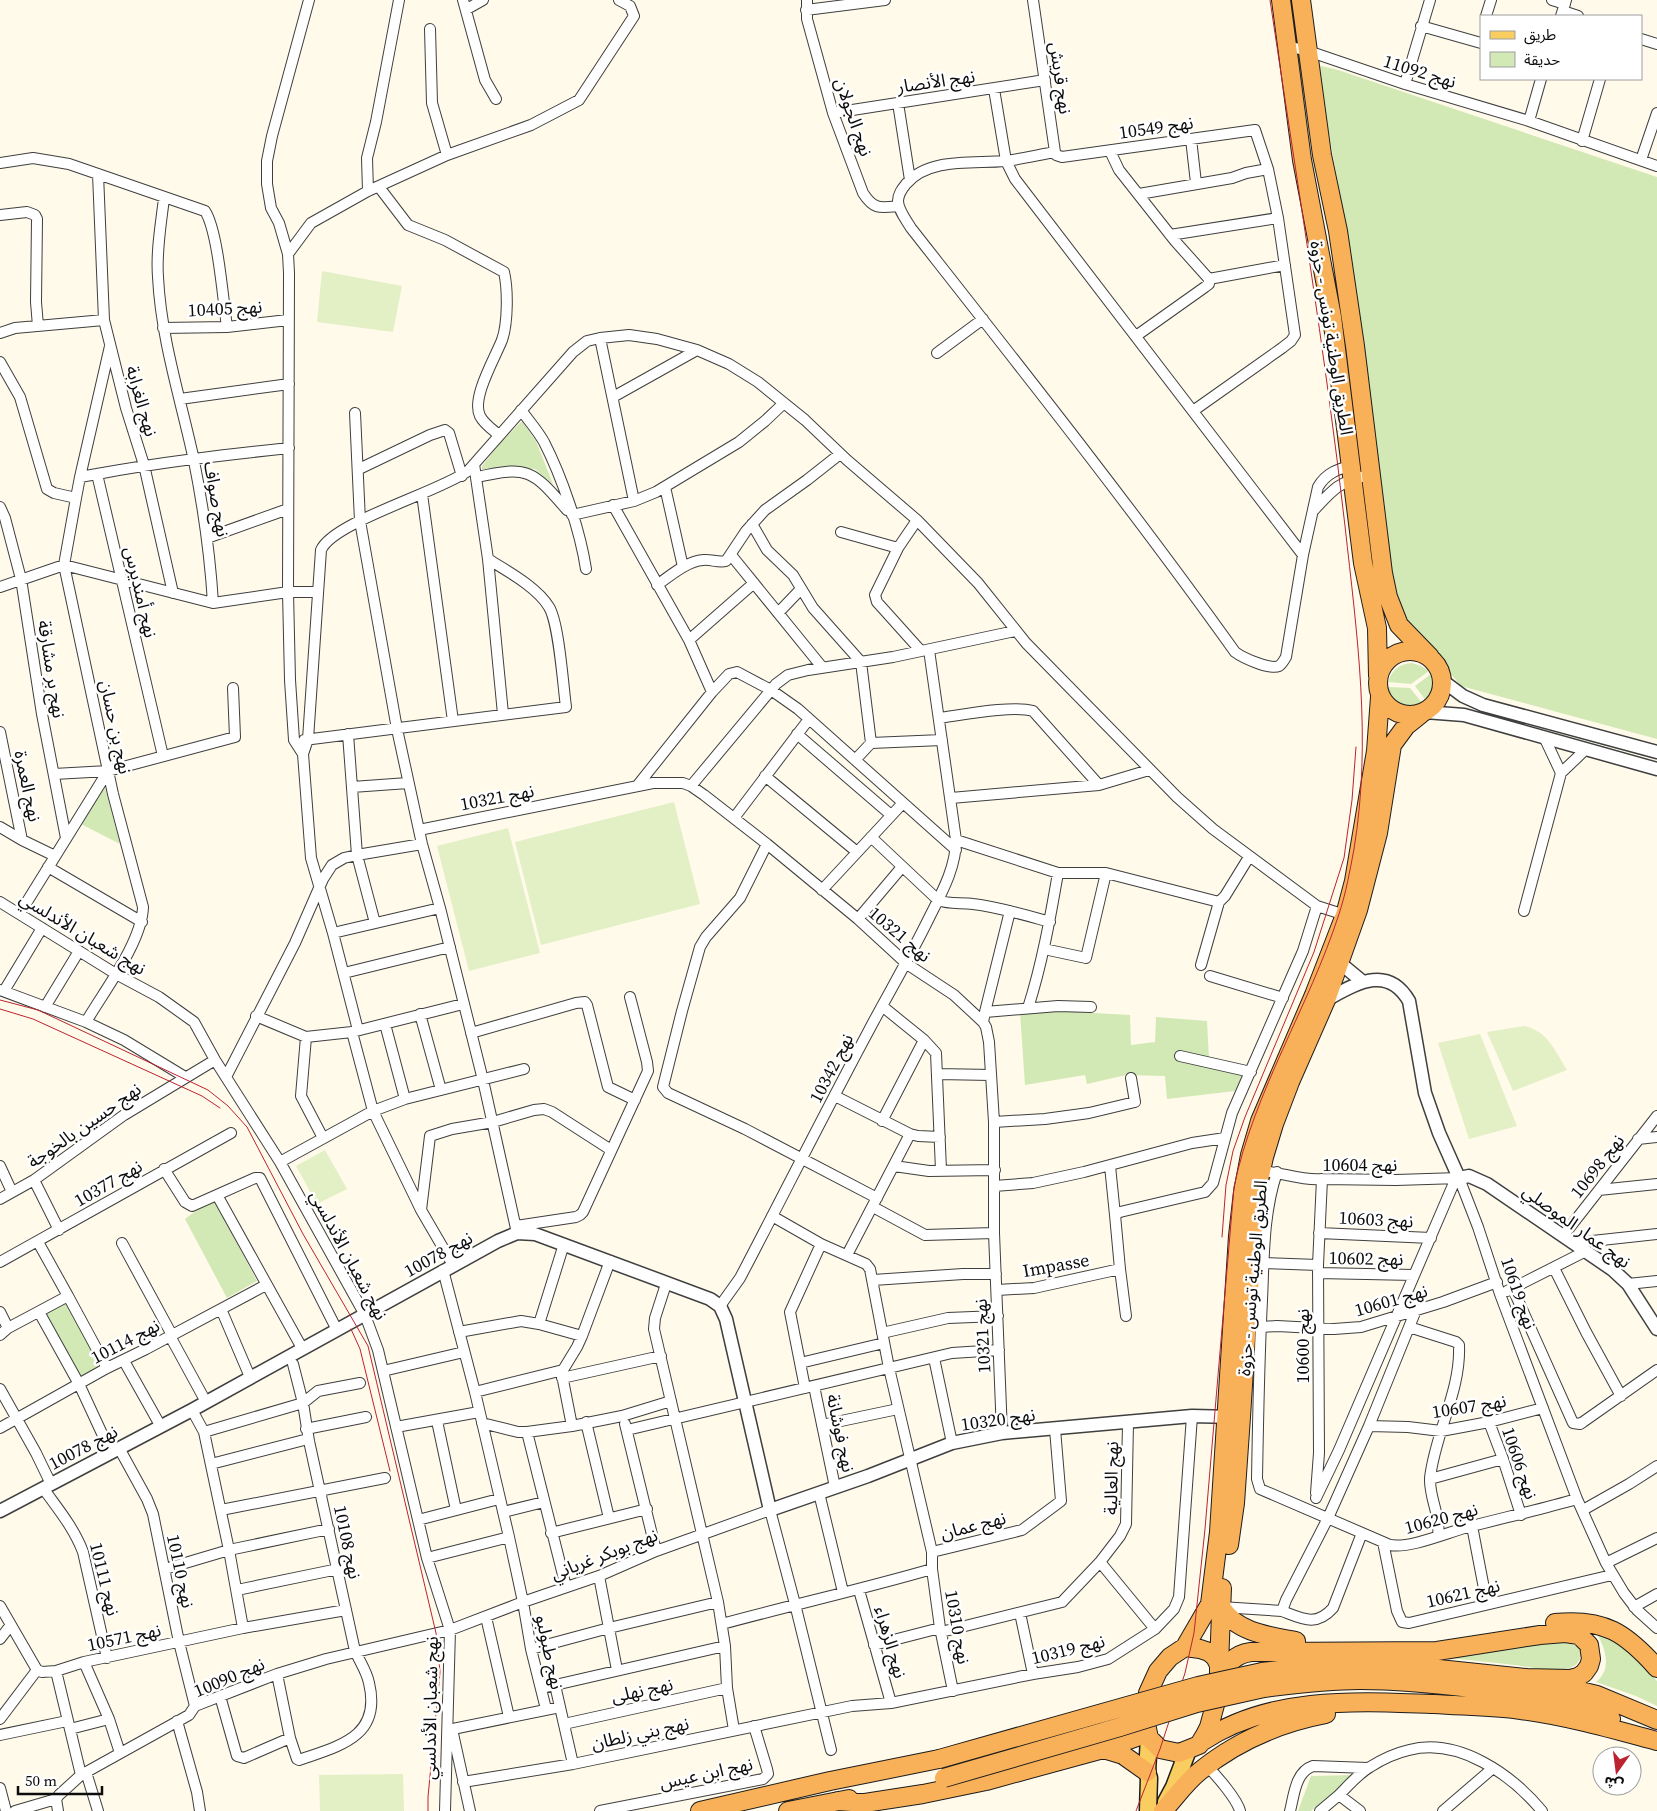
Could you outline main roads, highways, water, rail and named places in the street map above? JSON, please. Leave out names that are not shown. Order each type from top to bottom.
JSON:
[{"type":"highway","name":"الطريق الوطنية تونس - حزوة","points":[[1281,0],[1302,160],[1361,471],[1388,597],[1399,625],[1430,657]]},
{"type":"highway","name":"الطريق الوطنية تونس - حزوة","points":[[1302,0],[1322,155],[1338,230],[1356,346],[1363,563],[1377,628],[1378,676]]},
{"type":"highway","points":[[1410,650],[1430,657],[1439,668],[1443,681],[1441,694],[1435,704],[1423,713],[1411,716],[1393,711],[1380,697],[1377,683],[1378,676],[1386,662],[1399,652],[1410,650]]},
{"type":"highway","name":"الطريق الوطنية تونس - حزوة","points":[[1214,1654],[1235,1503],[1234,1417],[1238,1236],[1243,1192],[1250,1155],[1260,1120],[1314,995],[1344,915],[1358,861],[1366,813],[1377,743],[1380,697]]},
{"type":"highway","name":"الطريق الوطنية تونس - حزوة","points":[[1185,1647],[1210,1604],[1234,1417],[1256,1198],[1269,1172],[1274,1124],[1286,1090],[1326,1000],[1358,910],[1378,833],[1392,745],[1406,726],[1423,713]]},
{"type":"highway","points":[[1221,1607],[1233,1621],[1255,1633],[1296,1641]]},
{"type":"highway","points":[[1657,1668],[1640,1649],[1620,1634],[1592,1624],[1575,1622],[1430,1642],[1296,1641],[1250,1643],[1214,1654],[1185,1647],[1170,1657],[1158,1671],[1148,1693],[1146,1711],[1149,1736],[1160,1749],[1179,1752],[1193,1747],[1220,1730],[1244,1719],[1286,1709],[1341,1702],[1401,1703],[1520,1710],[1594,1724],[1657,1740]]},
{"type":"highway","points":[[788,1811],[878,1794],[944,1778],[1111,1730],[1197,1703],[1263,1680],[1310,1666],[1360,1664],[1410,1666],[1526,1678],[1570,1679],[1584,1673],[1589,1666],[1591,1652],[1589,1645],[1579,1635],[1565,1633],[1540,1635],[1437,1651],[1339,1650],[1251,1652],[1238,1655],[1227,1667],[1219,1684],[1210,1727],[1193,1747]]},
{"type":"highway","points":[[1214,1654],[1219,1684]]},
{"type":"highway","points":[[1526,1678],[1596,1695],[1657,1720]]},
{"type":"highway","points":[[700,1811],[939,1758],[1198,1686],[1263,1680],[1313,1682],[1358,1680],[1410,1681],[1520,1694],[1564,1703],[1599,1714],[1657,1740]]},
{"type":"highway","points":[[1162,1811],[1199,1772],[1228,1750],[1282,1724],[1324,1714],[1401,1703]]},
{"type":"highway","points":[[838,1801],[865,1803],[923,1794],[986,1781],[1149,1736]]},
{"type":"highway","points":[[1102,1749],[1123,1755],[1147,1772]]},
{"type":"main road","points":[[1148,1811],[1150,1784],[1147,1772],[1149,1736]]},
{"type":"main road","points":[[1162,1811],[1193,1747]]},
{"type":"tram line","points":[[1136,1811],[1160,1749],[1185,1673],[1194,1633],[1205,1529],[1234,1187],[1243,1152],[1268,1083],[1313,982],[1339,914],[1351,865],[1359,808],[1362,767],[1361,687],[1350,567],[1319,328],[1270,0]]},
{"type":"tram line","points":[[1222,1237],[1226,1185],[1233,1151],[1245,1117],[1314,952],[1344,858],[1352,800],[1356,747]]},
{"type":"tram line","points":[[0,1000],[38,1010],[208,1090],[228,1106],[247,1127],[303,1234],[368,1346],[436,1633],[440,1672],[428,1811]]},
{"type":"tram line","points":[[0,1009],[33,1019],[202,1096],[220,1108]]},
{"type":"tram line","points":[[351,1329],[360,1349],[390,1471]]}]
